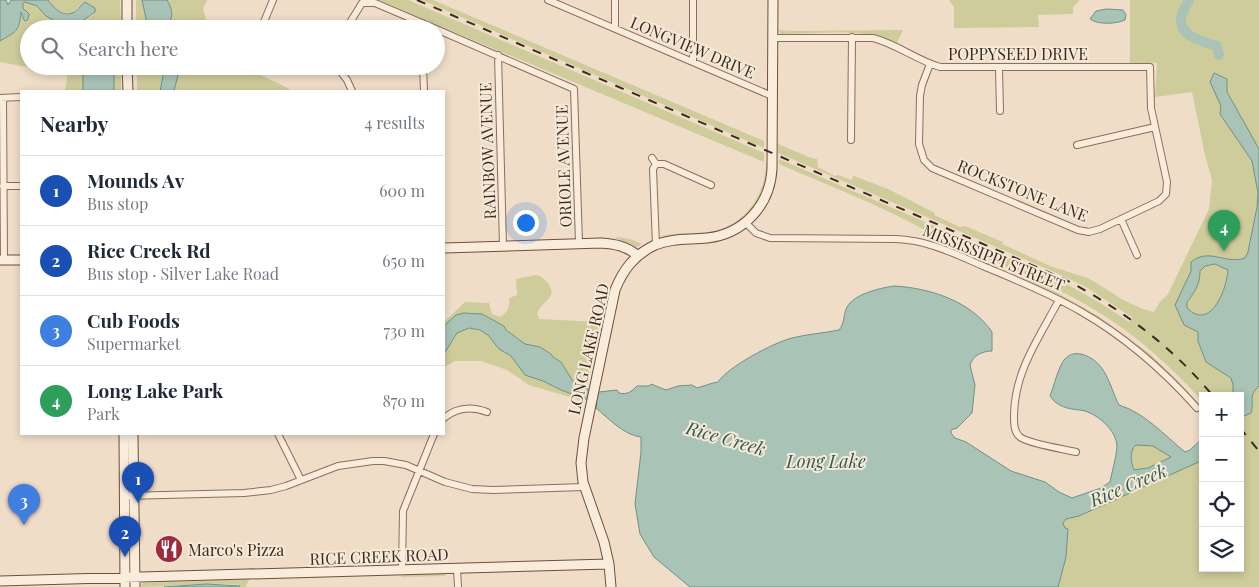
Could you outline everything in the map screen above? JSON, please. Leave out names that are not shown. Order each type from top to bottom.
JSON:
[{"type":"street","points":[[127,0],[127,20]]},
{"type":"street","points":[[265,20],[273,0]]},
{"type":"street","name":"LONGVIEW DRIVE","points":[[548,0],[772,96]]},
{"type":"street","points":[[615,0],[615,28]]},
{"type":"street","points":[[693,0],[693,62]]},
{"type":"street","name":"LONG LAKE ROAD","points":[[611,587],[609,564],[604,542],[584,487],[582,453],[615,290],[626,268],[637,256],[656,245],[676,240],[710,238],[733,231],[746,223],[764,200],[772,175],[773,0]]},
{"type":"street","points":[[352,20],[362,3],[368,2],[375,3],[410,20]]},
{"type":"street","points":[[445,33],[498,55]]},
{"type":"street","points":[[851,140],[852,37]]},
{"type":"street","name":"POPPYSEED DRIVE","points":[[772,38],[873,38],[884,41],[930,64],[948,68],[1150,67]]},
{"type":"street","name":"ORIOLE AVENUE","points":[[498,55],[574,89],[579,243]]},
{"type":"street","name":"RAINBOW AVENUE","points":[[498,55],[503,246]]},
{"type":"street","name":"ROCKSTONE LANE","points":[[930,64],[922,85],[919,105],[919,148],[927,164],[937,171],[1089,232],[1121,220],[1159,201],[1166,194],[1167,182],[1151,108],[1150,67]]},
{"type":"street","points":[[999,68],[1000,111]]},
{"type":"street","points":[[128,75],[128,90]]},
{"type":"street","points":[[343,75],[352,90]]},
{"type":"street","points":[[423,75],[424,90]]},
{"type":"street","points":[[20,97],[1,98],[2,260],[20,260]]},
{"type":"street","points":[[1077,146],[1155,127]]},
{"type":"street","points":[[652,158],[656,164]]},
{"type":"street","points":[[656,164],[664,164],[711,185]]},
{"type":"street","points":[[656,164],[653,169],[656,245]]},
{"type":"street","points":[[3,186],[20,186]]},
{"type":"street","points":[[1121,220],[1137,254]]},
{"type":"street","name":"MISSISSIPPI STREET","points":[[746,223],[756,233],[770,238],[896,239],[920,241],[948,251],[1059,300],[1098,322],[1136,350],[1169,378],[1197,408]]},
{"type":"street","points":[[445,248],[579,243],[616,244],[627,248],[637,256]]},
{"type":"street","points":[[1059,300],[1018,380],[1014,405],[1014,426],[1016,433],[1024,440],[1076,452]]},
{"type":"street","points":[[445,417],[452,412],[464,408],[479,409],[487,412]]},
{"type":"street","points":[[124,435],[135,582]]},
{"type":"street","points":[[125,583],[133,435]]},
{"type":"street","points":[[278,435],[301,480]]},
{"type":"street","points":[[402,570],[401,530],[403,511],[434,435]]},
{"type":"street","points":[[129,496],[271,490],[322,471],[352,463],[384,461],[406,466],[445,482],[472,489],[584,487]]},
{"type":"street","name":"RICE CREEK ROAD","points":[[0,582],[125,583],[402,570],[609,564]]},
{"type":"street","points":[[457,569],[458,587]]},
{"type":"shaded area","points":[[48,0],[120,0],[121,20],[84,20],[93,15],[95,8],[85,2],[72,13],[61,12]]},
{"type":"shaded area","points":[[136,0],[207,0],[203,9],[206,20],[136,20]]},
{"type":"shaded area","points":[[378,0],[408,0],[764,153],[764,162],[445,28],[445,20],[426,20]]},
{"type":"shaded area","points":[[422,0],[433,0],[764,141],[764,148]]},
{"type":"shaded area","points":[[949,0],[1080,0],[1073,7],[1073,14],[1038,15],[1039,27],[954,28],[954,7]]},
{"type":"shaded area","points":[[1130,0],[1259,0],[1259,587],[1058,587],[1066,547],[1063,522],[1066,519],[1079,516],[1199,462],[1199,572],[1244,572],[1244,392],[1199,392],[1199,398],[1166,364],[1139,341],[1095,310],[1039,281],[942,240],[883,209],[779,164],[779,159],[1047,275],[1089,297],[1129,322],[1133,318],[1086,287],[778,153],[778,144],[817,159],[818,167],[835,176],[838,175],[851,180],[854,176],[888,189],[935,213],[934,215],[960,227],[965,226],[1003,242],[1002,244],[1050,266],[1090,279],[1123,300],[1154,312],[1168,294],[1209,209],[1212,180],[1192,92],[1155,97],[1157,63],[1130,63]]},
{"type":"shaded area","points":[[26,2],[37,6],[46,16],[53,20],[20,20],[20,66],[0,62],[0,41],[18,27],[20,12],[26,9],[23,8],[22,3]]},
{"type":"shaded area","points":[[778,30],[903,30],[897,43],[884,38],[855,33],[781,34]]},
{"type":"shaded area","points":[[67,75],[83,75],[83,90],[65,90]]},
{"type":"shaded area","points":[[114,75],[121,75],[121,90],[114,90]]},
{"type":"shaded area","points":[[137,75],[260,75],[290,90],[137,90]]},
{"type":"shaded area","points":[[766,163],[768,164],[767,175],[760,197],[754,207],[737,222],[712,233],[661,236],[673,234],[708,232],[732,224],[750,209],[756,199],[765,176]]},
{"type":"shaded area","points":[[922,231],[942,243],[1056,292],[1098,316],[1150,354],[1197,402],[1144,351],[1086,310],[1026,281],[920,236]]},
{"type":"shaded area","points":[[616,237],[630,239],[642,244],[637,247]]},
{"type":"shaded area","points":[[536,275],[546,280],[551,294],[538,311],[539,319],[599,322],[586,389],[574,383],[561,362],[551,354],[540,347],[525,344],[489,317],[469,313],[455,318],[445,325],[445,321],[465,302],[489,303],[492,314],[500,317],[508,309],[509,298],[517,295],[516,279]]},
{"type":"shaded area","points":[[468,328],[485,332],[499,349],[511,356],[525,375],[584,397],[583,401],[529,385],[507,370],[481,361],[455,361],[445,366],[445,352],[457,333]]},
{"type":"shaded area","points":[[1136,445],[1153,446],[1171,457],[1148,468],[1134,470],[1131,460],[1132,450]]},
{"type":"shaded area","points":[[444,573],[446,576],[401,577],[402,574]]},
{"type":"shaded area","points":[[250,580],[246,587],[215,584],[141,587],[144,583]]},
{"type":"water","points":[[0,0],[6,0],[8,5],[11,0],[48,0],[58,11],[65,14],[76,11],[85,2],[95,8],[95,12],[84,20],[53,20],[46,16],[37,6],[25,2],[23,3],[23,8],[29,14],[28,19],[24,20],[21,12],[16,30],[0,41]]},
{"type":"water","points":[[142,0],[167,0],[172,14],[170,20],[146,20]]},
{"type":"water","points":[[1106,9],[1123,10],[1126,15],[1125,20],[1107,23],[1090,19],[1096,11]]},
{"type":"water","points":[[1214,73],[1227,79],[1227,92],[1259,149],[1259,386],[1252,396],[1251,413],[1244,416],[1244,392],[1233,392],[1231,378],[1206,362],[1198,341],[1198,332],[1184,325],[1175,305],[1191,271],[1191,262],[1204,256],[1238,260],[1245,258],[1248,252],[1258,193],[1252,161],[1220,114],[1221,106],[1210,82]],"holes":[[[1215,264],[1228,270],[1221,296],[1210,311],[1203,315],[1196,314],[1187,308],[1187,302],[1198,284],[1200,271],[1205,266]]]},
{"type":"water","points":[[83,75],[114,75],[114,90],[83,90]]},
{"type":"water","points":[[163,75],[178,75],[174,90],[160,90]]},
{"type":"water","name":"Long Lake","points":[[894,286],[935,293],[961,304],[973,312],[992,332],[992,351],[979,354],[970,365],[975,385],[972,413],[957,428],[951,430],[951,433],[955,438],[966,442],[1011,471],[1045,482],[1072,498],[1101,488],[1110,482],[1117,447],[1110,428],[1093,414],[1064,407],[1056,403],[1050,396],[1062,363],[1072,354],[1090,357],[1096,362],[1106,375],[1119,405],[1146,419],[1185,452],[1199,442],[1199,462],[1079,516],[1066,519],[1063,523],[1065,528],[1068,529],[1066,557],[1058,587],[690,587],[654,557],[640,534],[635,504],[641,437],[635,436],[617,426],[596,408],[597,403],[525,375],[511,356],[499,349],[488,335],[480,330],[469,328],[457,333],[445,352],[445,325],[456,315],[464,313],[482,314],[504,326],[506,330],[525,344],[540,347],[551,354],[561,362],[574,383],[580,387],[599,392],[617,390],[619,393],[624,394],[637,386],[649,386],[651,384],[666,390],[678,386],[692,385],[697,388],[718,382],[741,362],[784,341],[839,330],[850,302],[868,292]],"holes":[[[1136,445],[1153,446],[1171,457],[1148,468],[1134,470],[1131,457],[1132,450]]]},
{"type":"water","points":[[206,584],[240,586],[164,587]]},
{"type":"waterway","name":"Rice Creek","points":[[1189,0],[1181,17],[1184,30],[1194,38],[1217,46],[1219,55]]},
{"type":"railway","points":[[417,0],[1062,278],[1104,302],[1144,329],[1180,361],[1209,392]]},
{"type":"railway","points":[[1244,433],[1259,451]]},
{"type":"place","name":"Long Lake Park","points":[[1224,251]]},
{"type":"place","name":"Mounds Av","points":[[138,503]]},
{"type":"place","name":"Cub Foods","points":[[24,525]]},
{"type":"place","name":"Marco's Pizza","points":[[169,549]]},
{"type":"place","name":"Rice Creek Rd","points":[[125,557]]}]
